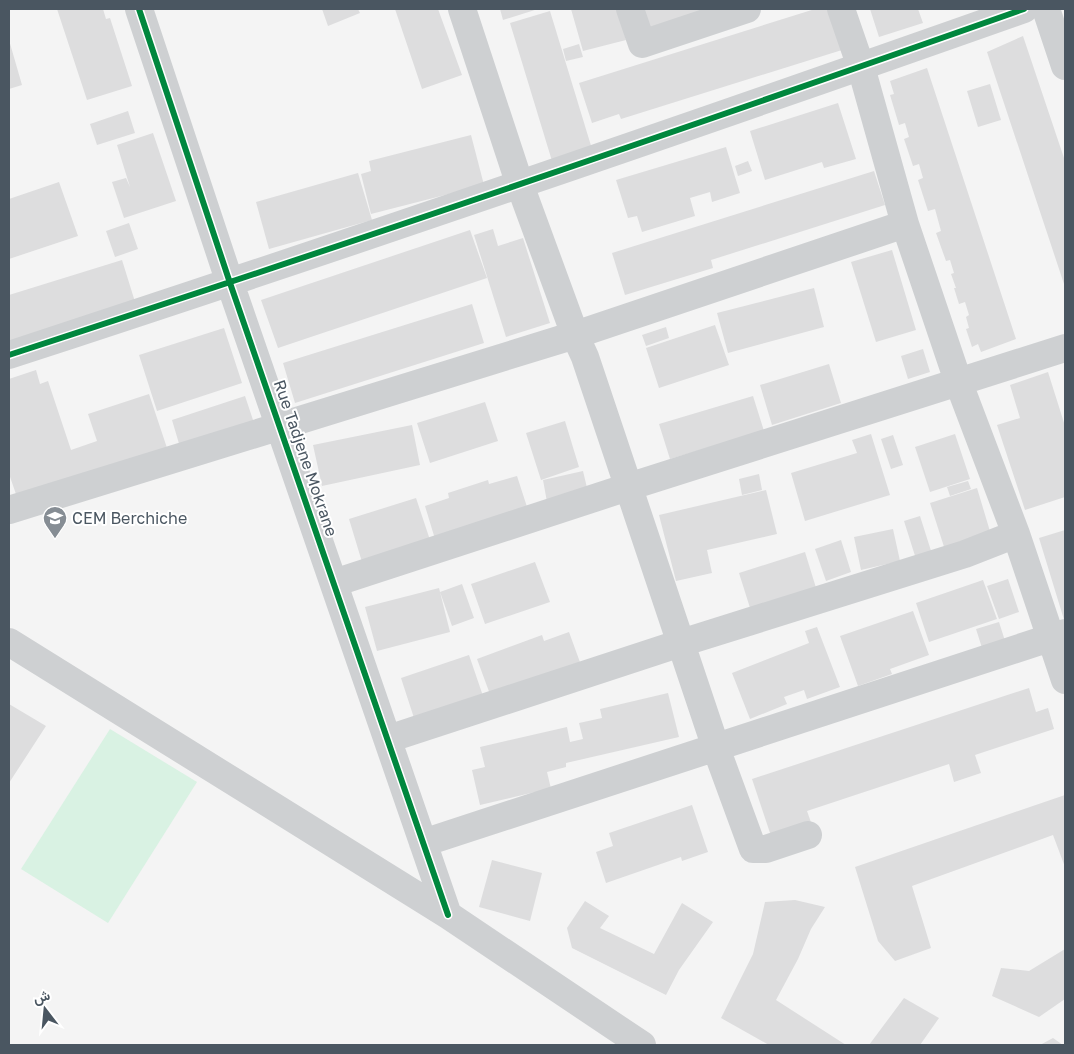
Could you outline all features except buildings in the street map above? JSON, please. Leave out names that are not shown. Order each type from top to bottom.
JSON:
[{"type":"street","name":"Rue Tadjene Mokrane","points":[[139,9],[230,283],[281,426],[448,915]]},
{"type":"street","points":[[462,9],[520,185],[575,335],[585,357],[716,748],[753,849],[766,850],[808,835]]},
{"type":"street","points":[[630,9],[642,44],[746,9]]},
{"type":"street","points":[[841,9],[861,67],[905,224],[958,381],[1016,534],[1058,635],[1065,680]]},
{"type":"street","points":[[9,355],[520,185],[1024,9]]},
{"type":"street","points":[[1046,9],[1065,66]]},
{"type":"street","points":[[9,510],[575,335],[905,224]]},
{"type":"street","points":[[334,583],[628,486],[1065,348]]},
{"type":"street","points":[[388,740],[681,643],[965,554],[1016,534]]},
{"type":"street","points":[[423,843],[1058,635]]},
{"type":"street","points":[[9,642],[448,915],[642,1045]]},
{"type":"green space","points":[[110,729],[197,782],[108,923],[21,869]]},
{"type":"cycle path","points":[[139,9],[230,283],[448,915]]},
{"type":"cycle path","points":[[9,355],[518,185],[1024,9]]},
{"type":"place","name":"CEM Berchiche","points":[[55,539]]}]
